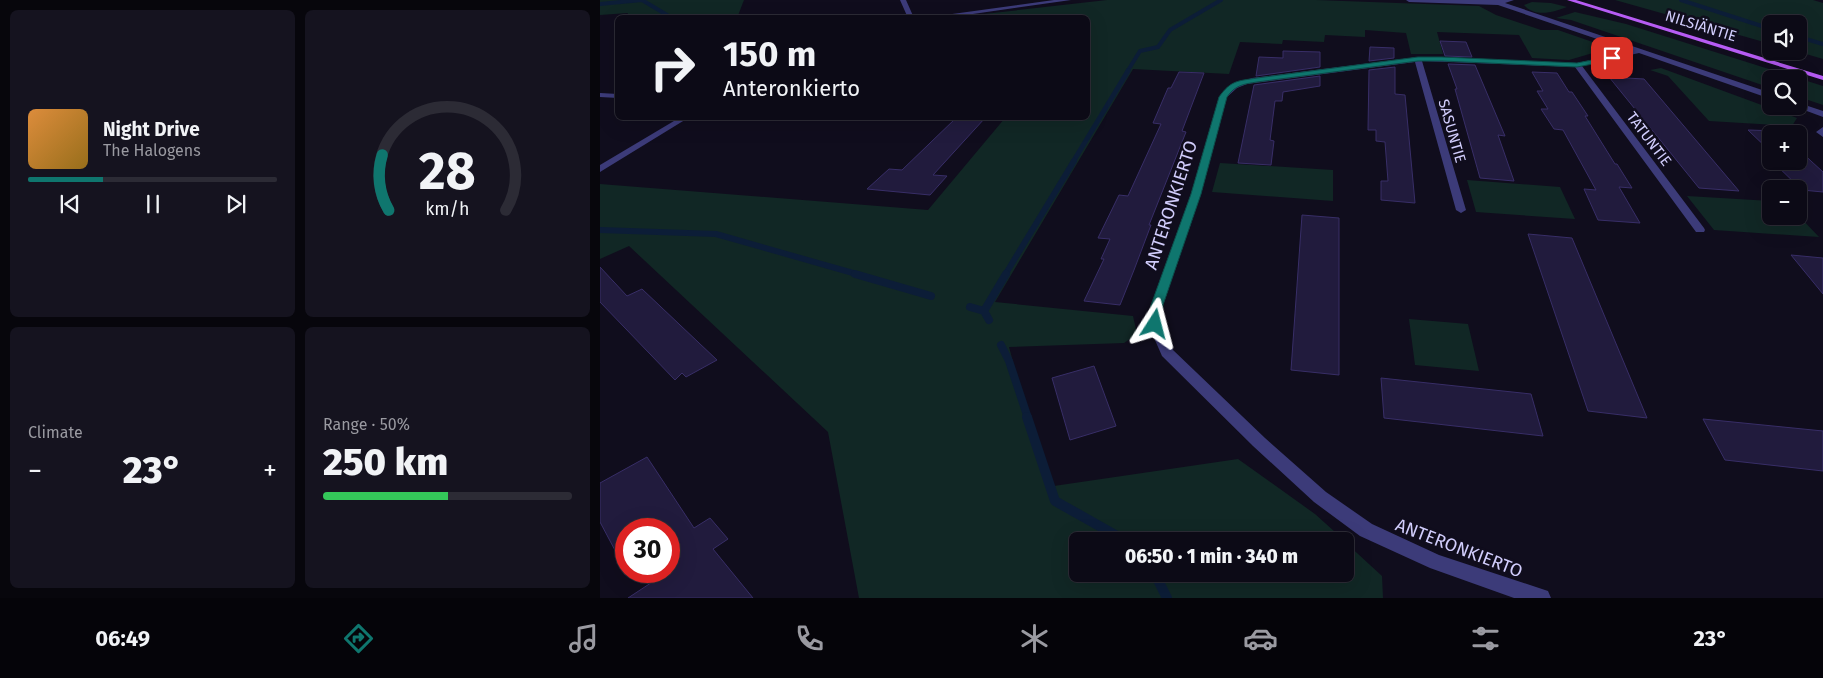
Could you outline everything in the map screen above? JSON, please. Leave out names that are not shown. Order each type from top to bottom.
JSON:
[{"type":"main road","name":"NILSIÄNTIE","points":[[1570,0],[1823,78]]},
{"type":"street","points":[[903,0],[910,15]]},
{"type":"street","points":[[950,15],[1068,0]]},
{"type":"street","points":[[1409,0],[1499,3],[1511,0]]},
{"type":"street","points":[[1499,3],[1762,93]]},
{"type":"street","name":"ANTERONKIERTO","points":[[1541,598],[1436,562],[1366,530],[1320,498],[1167,353],[1155,324],[1157,305],[1196,194],[1223,97],[1230,87],[1239,83],[1257,80],[1418,59],[1577,65],[1640,52]]},
{"type":"street","name":"SASUNTIE","points":[[1418,59],[1461,210]]},
{"type":"street","name":"TATUNTIE","points":[[1577,65],[1700,230]]},
{"type":"street","points":[[600,95],[615,96]]},
{"type":"street","points":[[1807,109],[1823,114]]},
{"type":"street","points":[[600,169],[681,120]]},
{"type":"street","points":[[1823,130],[1820,132],[1823,134]]},
{"type":"green space","points":[[600,0],[744,0],[738,15],[627,15],[628,13],[600,15]]},
{"type":"green space","points":[[1107,0],[1316,0],[1479,6],[1496,15],[1541,30],[1558,30],[1610,48],[1569,60],[1532,58],[1519,35],[1437,32],[1443,54],[1411,54],[1406,33],[1365,30],[1365,37],[1325,35],[1324,42],[1283,40],[1282,44],[1240,42],[1229,74],[1133,69],[995,302],[1133,316],[1137,334],[1124,343],[1009,347],[1047,487],[1238,459],[1315,514],[1335,532],[1069,532],[1069,582],[1354,582],[1354,550],[1382,576],[1383,598],[859,598],[828,432],[629,246],[600,259],[600,184],[928,210],[1003,120],[1090,120],[1090,15],[985,15]]},
{"type":"green space","points":[[1615,0],[1813,0],[1823,3],[1823,59],[1807,54],[1807,15],[1762,15],[1762,41]]},
{"type":"green space","points":[[1532,2],[1551,3],[1567,7],[1551,12],[1539,13],[1528,9],[1524,5]]},
{"type":"green space","points":[[1575,12],[1626,24],[1772,70],[1762,70],[1762,85],[1571,20],[1556,18]]},
{"type":"green space","points":[[1661,68],[1762,105],[1762,115],[1789,115],[1797,118],[1793,125],[1709,121],[1668,76],[1650,70]]},
{"type":"green space","points":[[1807,81],[1823,86],[1823,105],[1807,100]]},
{"type":"green space","points":[[1220,163],[1333,170],[1333,201],[1212,192]]},
{"type":"green space","points":[[1467,180],[1560,187],[1575,219],[1476,212]]},
{"type":"green space","points":[[1687,196],[1762,200],[1762,225],[1807,224],[1819,237],[1714,230]]},
{"type":"green space","points":[[1409,319],[1468,324],[1479,371],[1415,365]]},
{"type":"building","points":[[1440,41],[1466,42],[1472,57],[1445,56]]},
{"type":"building","points":[[1370,47],[1394,48],[1394,58],[1369,61]]},
{"type":"building","points":[[1283,51],[1320,52],[1320,67],[1256,76],[1259,57],[1283,58]]},
{"type":"building","points":[[1448,64],[1475,65],[1505,136],[1498,135],[1514,181],[1480,178],[1455,89],[1457,89]]},
{"type":"building","points":[[1395,67],[1395,94],[1405,95],[1415,203],[1381,200],[1381,181],[1388,181],[1385,142],[1376,141],[1376,130],[1368,130],[1369,70]]},
{"type":"building","points":[[1179,72],[1204,73],[1182,131],[1186,132],[1120,305],[1084,301],[1104,259],[1101,259],[1110,239],[1098,238],[1119,195],[1128,196],[1161,124],[1153,123],[1168,88],[1171,88]]},
{"type":"building","points":[[1532,72],[1557,73],[1569,92],[1572,92],[1615,164],[1617,164],[1632,188],[1619,187],[1640,223],[1598,220],[1584,189],[1596,190],[1563,130],[1554,129],[1541,109],[1548,109],[1537,91],[1543,91]]},
{"type":"building","points":[[1320,76],[1320,86],[1283,92],[1282,101],[1275,101],[1270,140],[1274,141],[1271,165],[1238,163],[1254,85]]},
{"type":"building","points":[[1609,77],[1644,79],[1739,191],[1699,188]]},
{"type":"building","points":[[954,120],[983,120],[933,175],[947,176],[930,195],[867,189],[889,169],[902,170]]},
{"type":"building","points":[[1748,130],[1762,130],[1762,143]]},
{"type":"building","points":[[1807,157],[1823,172],[1823,192],[1807,190],[1807,180],[1792,180],[1781,170],[1807,170]]},
{"type":"building","points":[[1302,215],[1339,218],[1339,375],[1291,370]]},
{"type":"building","points":[[1528,234],[1572,238],[1647,418],[1588,411]]},
{"type":"building","points":[[1791,255],[1823,258],[1823,294]]},
{"type":"building","points":[[600,267],[627,296],[642,289],[717,360],[686,377],[682,373],[675,380],[600,302]]},
{"type":"building","points":[[1094,366],[1116,426],[1070,440],[1052,378]]},
{"type":"building","points":[[1381,378],[1531,394],[1543,436],[1384,418]]},
{"type":"building","points":[[1703,419],[1823,431],[1823,471],[1725,460]]},
{"type":"building","points":[[647,457],[694,528],[710,518],[728,539],[713,549],[753,598],[628,598],[651,583],[680,583],[680,518],[615,518],[615,550],[600,522],[600,483]]},
{"type":"waterway","points":[[600,4],[642,0],[667,15]]},
{"type":"waterway","points":[[1127,72],[1140,51],[1158,47],[1170,30],[1221,0]]},
{"type":"waterway","points":[[1681,0],[1762,26]]},
{"type":"waterway","points":[[1807,39],[1823,44]]},
{"type":"waterway","points":[[1073,162],[1128,71]]},
{"type":"waterway","points":[[1005,275],[1074,161]]},
{"type":"waterway","points":[[600,230],[716,234],[860,275]]},
{"type":"waterway","points":[[855,274],[931,296]]},
{"type":"waterway","points":[[984,311],[1006,274]]},
{"type":"waterway","points":[[970,307],[984,311]]},
{"type":"waterway","points":[[984,311],[989,320]]},
{"type":"waterway","points":[[1001,345],[1009,361],[1028,418]]},
{"type":"waterway","points":[[1027,417],[1055,501],[1110,532]]},
{"type":"waterway","points":[[1159,582],[1167,598]]},
{"type":"route","points":[[1155,324],[1157,305],[1196,194],[1223,97],[1230,87],[1239,83],[1257,80],[1418,59],[1577,65],[1612,58]]}]
